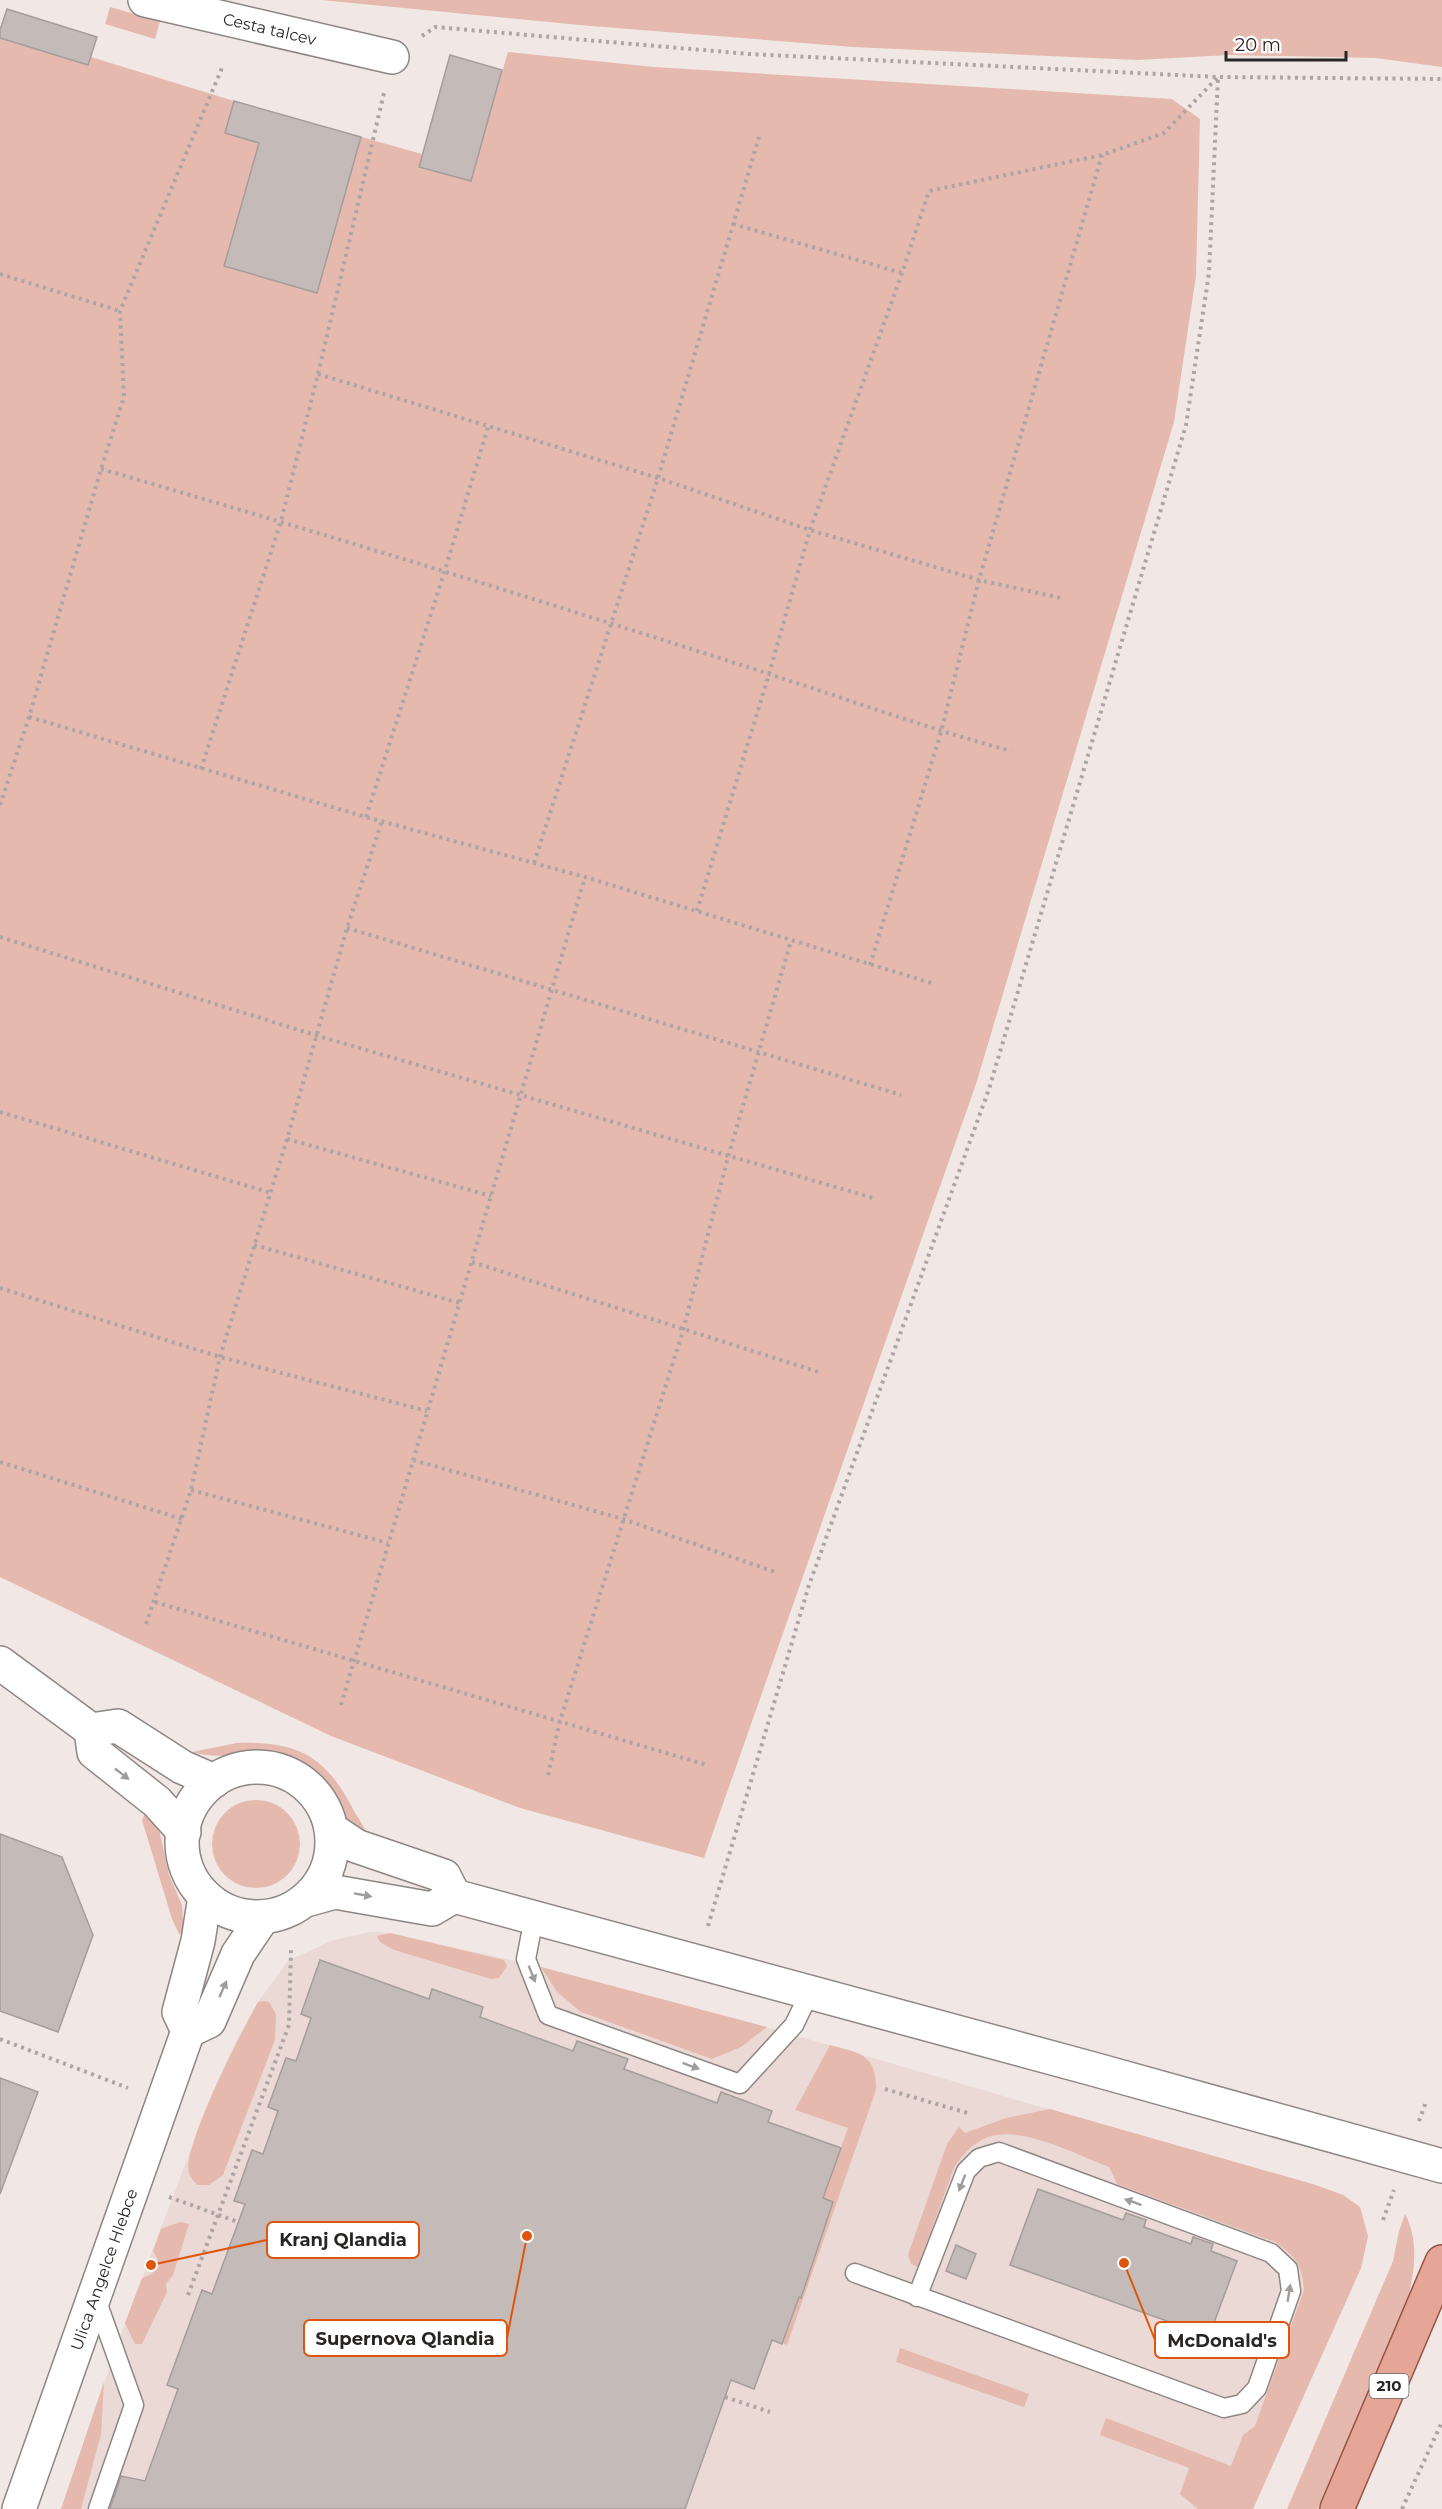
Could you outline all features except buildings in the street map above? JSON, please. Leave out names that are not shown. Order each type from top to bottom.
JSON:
[{"type":"main road","name":"210","points":[[1337,2509],[1442,2262]]},
{"type":"street","name":"Cesta talcev","points":[[145,0],[392,57]]},
{"type":"street","points":[[0,1663],[91,1730],[118,1726],[182,1767],[214,1781]]},
{"type":"street","points":[[91,1730],[94,1752],[157,1802],[184,1832]]},
{"type":"street","points":[[262,1767],[286,1773],[308,1786],[324,1806],[332,1830],[332,1850],[328,1868],[319,1886],[306,1900],[289,1911],[262,1917],[231,1913],[205,1896],[196,1886],[185,1864],[182,1843],[186,1820],[196,1799],[214,1781],[237,1770],[262,1767]]},
{"type":"street","points":[[332,1830],[356,1846],[444,1876],[454,1896]]},
{"type":"street","points":[[306,1900],[335,1892],[432,1909],[454,1896],[1442,2166]]},
{"type":"street","points":[[205,1896],[198,1941],[179,2012],[188,2031],[209,2021],[238,1954],[262,1917]]},
{"type":"street","name":"Ulica Angelce Hlebce","points":[[19,2509],[188,2031]]},
{"type":"lane","points":[[534,1918],[526,1959],[548,2015],[740,2084],[794,2025],[810,1992]]},
{"type":"lane","points":[[855,2273],[917,2297],[1224,2408],[1242,2404],[1257,2388],[1291,2291],[1288,2269],[1271,2253],[999,2151],[979,2158],[966,2171],[917,2297]]},
{"type":"lane","points":[[94,2295],[134,2405],[98,2509]]},
{"type":"path","points":[[201,769],[281,521],[392,57],[435,27],[749,54],[1218,77],[1442,79]]},
{"type":"path","points":[[0,805],[29,717],[124,397],[120,311],[222,68]]},
{"type":"path","points":[[697,911],[810,530],[929,191],[1102,155],[1164,133],[1218,77]]},
{"type":"path","points":[[706,1935],[809,1585],[989,1089],[1186,425],[1209,273],[1218,77]]},
{"type":"path","points":[[534,863],[658,478],[759,137]]},
{"type":"path","points":[[870,965],[941,732],[979,580],[1102,155]]},
{"type":"path","points":[[733,224],[902,273]]},
{"type":"path","points":[[0,274],[120,311]]},
{"type":"path","points":[[318,374],[658,478],[810,530],[979,580],[1061,598]]},
{"type":"path","points":[[366,817],[488,427]]},
{"type":"path","points":[[101,469],[445,570],[941,732],[1011,751]]},
{"type":"path","points":[[29,717],[366,817],[585,877],[935,984]]},
{"type":"path","points":[[146,1624],[191,1490],[220,1357],[287,1139],[347,928],[382,821]]},
{"type":"path","points":[[341,1705],[585,877]]},
{"type":"path","points":[[347,928],[901,1095]]},
{"type":"path","points":[[0,937],[315,1035],[873,1198]]},
{"type":"path","points":[[548,1775],[560,1721],[683,1330],[728,1157],[791,941]]},
{"type":"path","points":[[0,1112],[271,1193]]},
{"type":"path","points":[[287,1139],[491,1196]]},
{"type":"path","points":[[254,1245],[460,1303]]},
{"type":"path","points":[[472,1262],[822,1373]]},
{"type":"path","points":[[0,1288],[220,1357],[427,1411]]},
{"type":"path","points":[[413,1460],[623,1519],[775,1572]]},
{"type":"path","points":[[0,1462],[182,1519]]},
{"type":"path","points":[[191,1490],[388,1543]]},
{"type":"path","points":[[154,1602],[707,1765]]},
{"type":"path","points":[[188,2295],[289,2025],[291,1950]]},
{"type":"path","points":[[0,2039],[128,2088]]},
{"type":"path","points":[[885,2089],[970,2114]]},
{"type":"path","points":[[162,2195],[238,2222]]},
{"type":"path","points":[[725,2397],[770,2412]]},
{"type":"path","points":[[1402,2509],[1442,2422]]},
{"type":"shaded area","points":[[321,0],[1442,0],[1442,67],[1375,58],[1229,55],[1137,60],[853,47],[579,25]]},
{"type":"shaded area","points":[[110,7],[160,21],[155,39],[105,24]]},
{"type":"shaded area","points":[[0,38],[88,65],[91,57],[234,101],[422,154],[419,167],[470,181],[508,52],[654,67],[1172,99],[1200,119],[1196,276],[1174,422],[976,1084],[704,1858],[520,1808],[331,1736],[0,1577]]},
{"type":"shaded area","points":[[237,1743],[258,1743],[293,1749],[320,1764],[342,1791],[368,1837],[349,1824],[322,1781],[296,1762],[268,1754],[218,1756],[192,1752]]},
{"type":"shaded area","points":[[256,1800],[281,1807],[293,1819],[300,1844],[293,1869],[281,1881],[256,1888],[231,1881],[219,1869],[212,1844],[219,1819],[231,1807]]},
{"type":"shaded area","points":[[147,1808],[159,1829],[169,1875],[182,1905],[184,1933],[179,1934],[172,1919],[142,1820]]},
{"type":"shaded area","points":[[371,1932],[390,1933],[541,1967],[767,2027],[1343,2195],[1360,2207],[1368,2236],[1361,2268],[1253,2509],[61,2509],[125,2323],[213,2091],[235,2043],[258,2002],[288,1961],[333,1940]]},
{"type":"shaded area","points":[[390,1933],[504,1960],[507,1966],[499,1978],[491,1979],[394,1950],[380,1942],[377,1936]]},
{"type":"shaded area","points":[[541,1967],[767,2027],[741,2047],[712,2059],[581,2012],[557,1992]]},
{"type":"shaded area","points":[[258,2002],[269,2002],[276,2014],[275,2040],[223,2175],[209,2185],[197,2185],[189,2174],[189,2160],[203,2115]]},
{"type":"shaded area","points":[[830,2045],[865,2057],[870,2062],[876,2078],[876,2090],[787,2345],[783,2343],[799,2297],[801,2298],[833,2202],[823,2198],[848,2128],[795,2110]]},
{"type":"shaded area","points":[[1050,2109],[1316,2185],[1343,2195],[1360,2207],[1368,2236],[1361,2268],[1253,2509],[1198,2509],[1180,2494],[1189,2468],[1100,2435],[1106,2418],[1231,2466],[1243,2435],[1255,2426],[1304,2290],[1302,2274],[1297,2262],[1275,2242],[1117,2184],[1109,2167],[1069,2150],[1010,2134],[990,2136],[984,2139],[966,2152],[957,2163],[918,2267],[911,2264],[908,2255],[947,2144],[959,2127],[965,2133],[1006,2118]]},
{"type":"shaded area","points":[[1405,2214],[1413,2240],[1414,2268],[1402,2322],[1318,2509],[1287,2509],[1393,2261]]},
{"type":"shaded area","points":[[180,2222],[189,2224],[173,2275],[166,2284],[167,2292],[142,2344],[135,2344],[125,2323],[142,2278],[152,2274],[158,2260],[153,2251],[161,2229]]},
{"type":"shaded area","points":[[900,2348],[1029,2394],[1024,2407],[896,2362]]},
{"type":"shaded area","points":[[104,2382],[101,2434],[81,2509],[61,2509]]},
{"type":"place","name":"Supernova Qlandia","points":[[527,2236]]},
{"type":"place","name":"McDonald's","points":[[1124,2263]]},
{"type":"place","name":"Kranj Qlandia","points":[[151,2265]]}]
